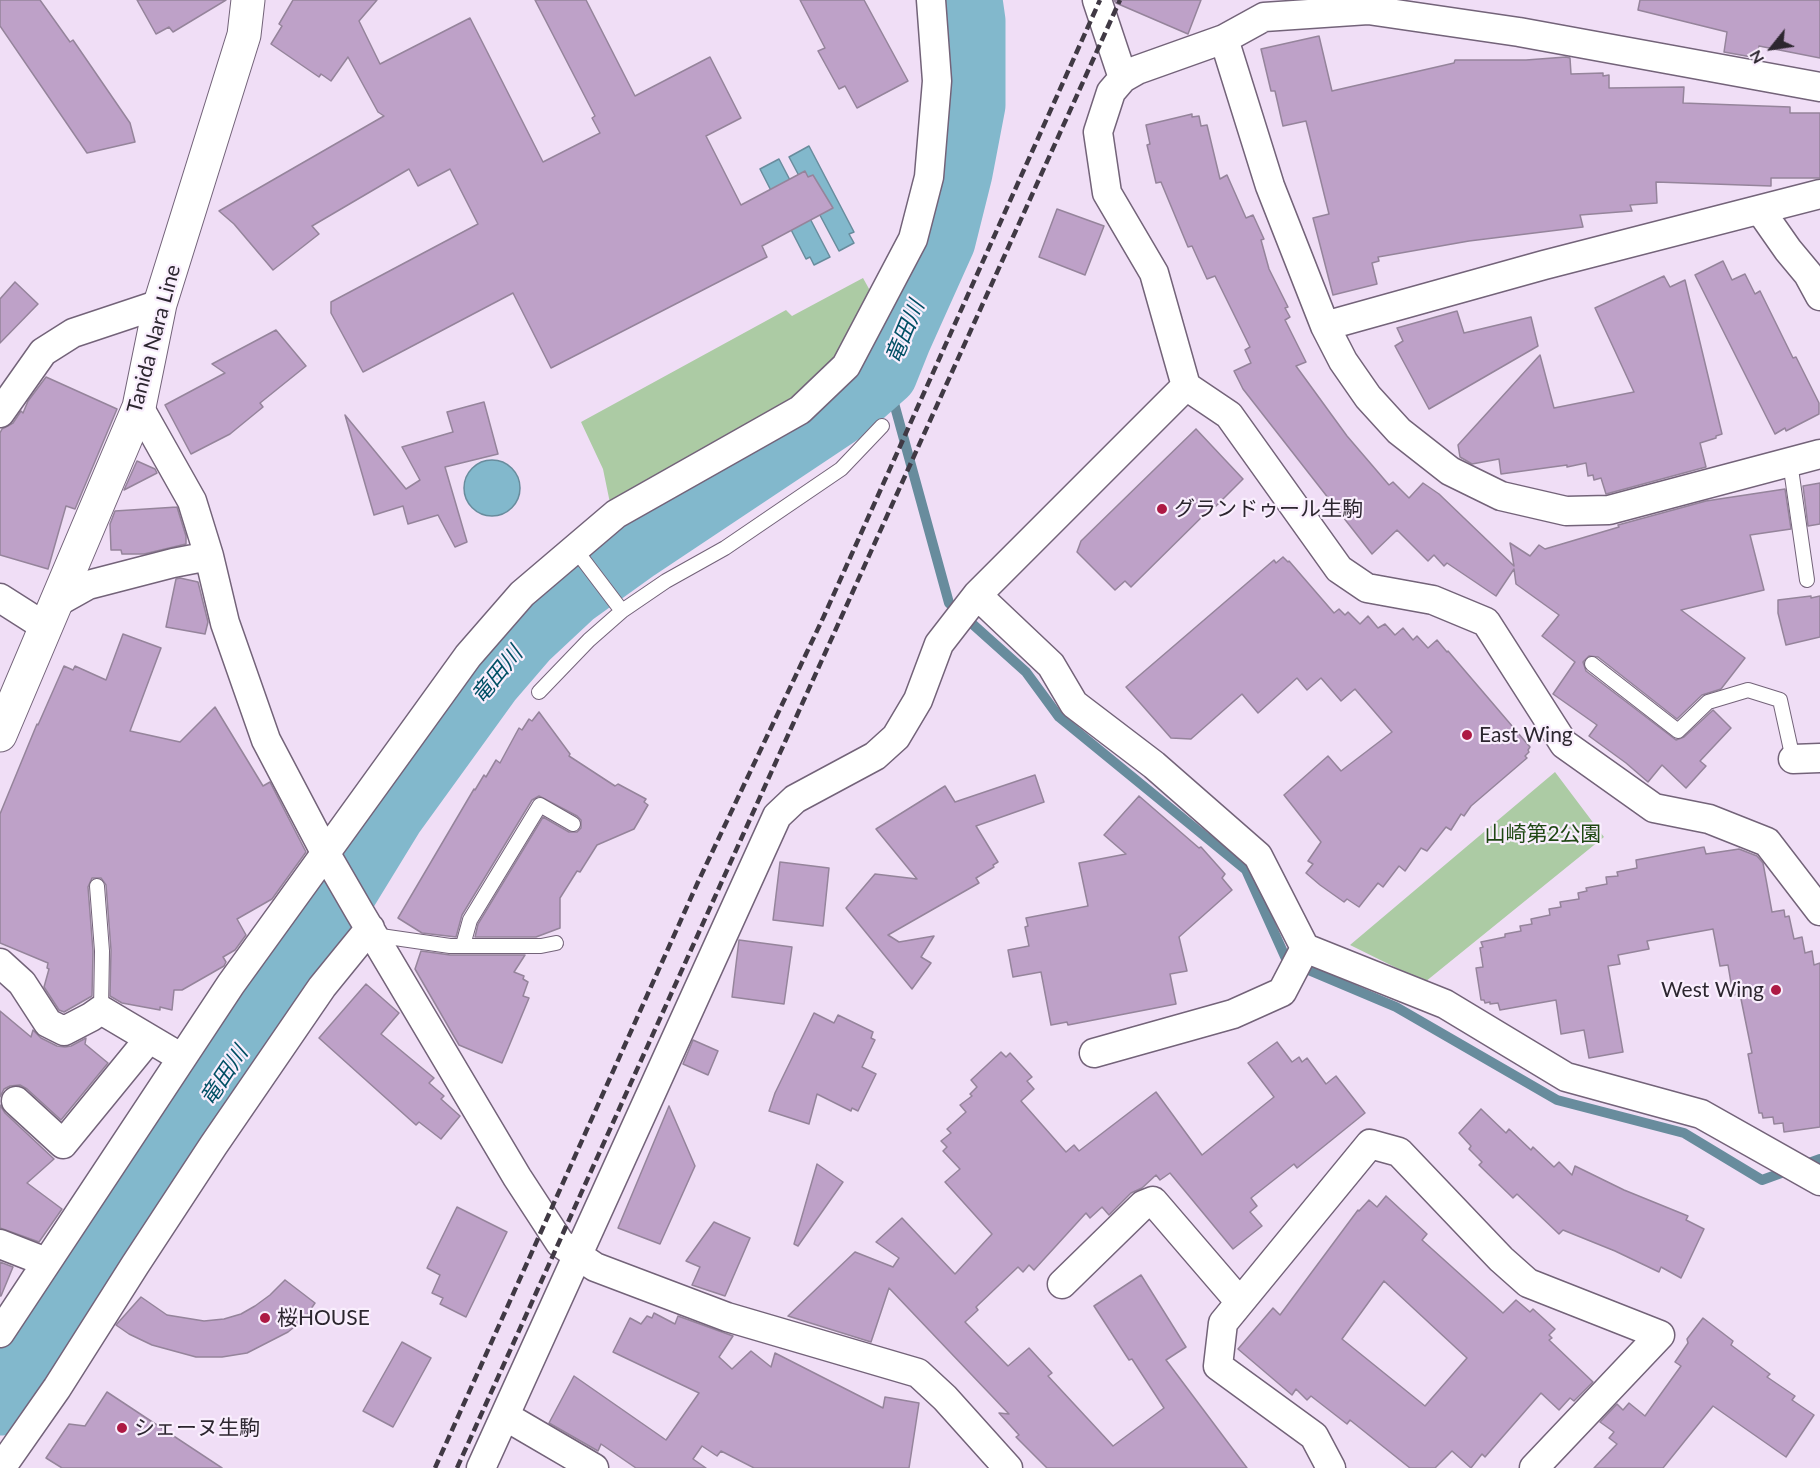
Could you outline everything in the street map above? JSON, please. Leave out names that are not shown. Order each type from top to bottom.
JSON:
[{"type":"main road","name":"Tanida Nara Line","points":[[0,735],[139,407],[160,304],[244,35],[248,0]]},
{"type":"street","points":[[0,1333],[231,984],[328,859],[468,656],[522,594],[616,514],[800,410],[846,366],[913,239],[928,177],[937,81],[931,0]]},
{"type":"street","points":[[1097,0],[1123,78]]},
{"type":"street","points":[[1820,87],[1519,32],[1368,10],[1264,17],[1224,39],[1137,70],[1123,78],[1111,92],[1098,132],[1107,193],[1154,273],[1186,386],[1229,415],[1339,570],[1367,588],[1433,600],[1486,621],[1564,744],[1654,808],[1709,819],[1767,842],[1820,911]]},
{"type":"street","points":[[1224,39],[1270,186],[1325,326],[1343,361],[1368,397],[1398,431],[1450,471],[1501,496],[1566,511],[1609,510],[1820,454]]},
{"type":"street","points":[[1325,326],[1555,262],[1820,194]]},
{"type":"street","points":[[1760,210],[1808,274],[1820,296]]},
{"type":"street","points":[[0,413],[43,352],[73,333],[160,304]]},
{"type":"street","points":[[481,1468],[777,816],[795,799],[875,756],[896,737],[918,700],[939,644],[977,595],[1186,386]]},
{"type":"street","points":[[139,407],[192,501],[209,556],[225,623],[266,740],[328,859],[517,1177],[560,1244],[595,1267],[727,1317],[918,1373],[945,1398],[1008,1468]]},
{"type":"street","points":[[0,598],[49,615],[88,585],[209,556]]},
{"type":"street","points":[[977,595],[1050,665],[1074,704],[1154,765],[1258,856],[1305,948],[1445,1004],[1566,1077],[1701,1114],[1820,1181]]},
{"type":"street","points":[[1,1468],[57,1388],[213,1146],[322,987],[368,925]]},
{"type":"street","points":[[1094,1053],[1233,1014],[1282,992],[1305,948]]},
{"type":"street","points":[[0,963],[22,983],[48,1023],[64,1031],[101,1010],[148,1040],[182,1058]]},
{"type":"street","points":[[16,1101],[63,1144],[148,1040]]},
{"type":"street","points":[[1331,1468],[1314,1436],[1218,1366],[1223,1323],[1370,1144],[1399,1152],[1501,1259],[1528,1283],[1660,1335],[1534,1468]]},
{"type":"street","points":[[1062,1284],[1143,1205],[1154,1201],[1239,1301]]},
{"type":"street","points":[[0,1244],[46,1262]]},
{"type":"street","points":[[505,1416],[594,1468]]},
{"type":"lane","points":[[539,692],[589,640],[622,611],[666,581],[725,548],[841,469],[882,426]]},
{"type":"lane","points":[[1790,462],[1807,580]]},
{"type":"lane","points":[[575,549],[622,611]]},
{"type":"lane","points":[[1592,664],[1678,731],[1708,702],[1748,690],[1780,700],[1807,758]]},
{"type":"lane","points":[[464,945],[470,920],[540,806],[573,824]]},
{"type":"lane","points":[[98,886],[102,951],[101,1010]]},
{"type":"lane","points":[[368,925],[450,946],[541,946],[556,943]]},
{"type":"green space","points":[[863,278],[873,296],[848,342],[811,390],[610,503],[603,469],[581,422],[786,310],[792,316]]},
{"type":"green space","name":"山崎第2公園","points":[[1555,772],[1604,837],[1425,982],[1350,945]]},
{"type":"water","points":[[809,146],[854,232],[849,234],[854,243],[839,251],[789,157]]},
{"type":"water","points":[[779,159],[830,257],[814,265],[810,257],[806,259],[760,169]]},
{"type":"water","points":[[487,460],[497,460],[512,468],[518,477],[520,488],[518,499],[512,508],[497,516],[487,516],[476,511],[469,504],[464,493],[464,483],[469,472],[476,465]]},
{"type":"building","points":[[0,0],[40,0],[70,42],[73,40],[130,123],[135,142],[87,153],[0,26]]},
{"type":"building","points":[[137,0],[226,0],[173,32],[169,27],[156,34]]},
{"type":"building","points":[[293,0],[377,0],[359,21],[380,64],[470,18],[543,162],[600,133],[592,118],[595,116],[535,0],[586,0],[635,96],[710,57],[741,118],[706,136],[741,205],[805,171],[808,177],[813,175],[833,208],[762,246],[767,257],[551,368],[513,293],[363,372],[331,313],[331,302],[478,224],[450,169],[418,186],[409,169],[312,226],[319,234],[273,270],[234,224],[219,211],[384,116],[378,112],[348,57],[331,81],[321,74],[319,77],[271,44]]},
{"type":"building","points":[[800,0],[864,0],[908,81],[857,108],[845,86],[839,89],[818,51],[825,48]]},
{"type":"building","points":[[1114,0],[1201,0],[1188,34],[1116,3]]},
{"type":"building","points":[[1640,0],[1820,0],[1820,58],[1759,46],[1757,58],[1724,52],[1727,32],[1638,10]]},
{"type":"building","points":[[1319,36],[1332,91],[1454,63],[1455,60],[1526,60],[1566,57],[1570,58],[1571,74],[1603,73],[1603,76],[1609,75],[1609,88],[1684,87],[1683,103],[1790,107],[1790,113],[1820,113],[1820,178],[1771,178],[1771,186],[1656,182],[1657,203],[1630,205],[1632,211],[1580,215],[1583,227],[1469,241],[1378,257],[1379,261],[1372,263],[1377,284],[1333,295],[1313,218],[1329,214],[1306,121],[1283,126],[1275,91],[1271,91],[1261,49]]},
{"type":"building","points":[[1192,114],[1192,117],[1199,116],[1201,126],[1207,125],[1220,179],[1227,175],[1246,218],[1253,215],[1264,239],[1261,240],[1269,269],[1288,307],[1285,308],[1290,317],[1285,320],[1306,362],[1296,366],[1347,436],[1389,485],[1393,482],[1409,498],[1423,483],[1439,494],[1514,566],[1510,543],[1530,556],[1539,545],[1545,549],[1619,527],[1618,525],[1706,501],[1785,489],[1791,529],[1750,535],[1764,590],[1681,610],[1745,658],[1721,689],[1702,695],[1677,719],[1598,657],[1589,656],[1583,662],[1586,671],[1676,740],[1684,737],[1713,710],[1731,728],[1700,761],[1706,766],[1686,788],[1662,765],[1648,782],[1589,736],[1597,725],[1553,694],[1575,662],[1542,636],[1559,615],[1516,584],[1514,569],[1496,596],[1447,563],[1444,566],[1434,555],[1428,561],[1397,530],[1372,554],[1243,389],[1234,371],[1251,363],[1245,350],[1250,347],[1215,276],[1207,279],[1192,246],[1188,247],[1161,182],[1156,183],[1147,145],[1150,144],[1146,125]]},
{"type":"building","points":[[1057,209],[1104,226],[1085,275],[1039,257]]},
{"type":"building","points":[[1723,261],[1732,280],[1745,274],[1755,294],[1760,291],[1793,358],[1796,357],[1819,403],[1819,414],[1786,431],[1785,428],[1775,434],[1695,275]]},
{"type":"building","points":[[1664,276],[1670,287],[1685,280],[1722,434],[1700,443],[1706,467],[1606,494],[1601,478],[1594,480],[1593,475],[1588,476],[1586,463],[1501,474],[1499,459],[1472,464],[1460,457],[1458,445],[1540,355],[1554,408],[1634,392],[1595,308]]},
{"type":"building","points":[[15,282],[38,304],[0,343],[0,299]]},
{"type":"building","points":[[1457,311],[1464,333],[1531,317],[1538,346],[1429,409],[1395,346],[1403,341],[1397,328]]},
{"type":"building","points":[[276,330],[306,366],[260,403],[263,407],[230,434],[191,454],[165,405],[225,373],[212,364]]},
{"type":"building","points":[[46,377],[117,409],[75,509],[66,506],[48,569],[0,555],[0,433],[2,429],[13,423],[21,411],[23,413],[28,401]]},
{"type":"building","points":[[484,402],[498,454],[445,467],[467,542],[455,547],[438,515],[408,524],[403,506],[374,515],[345,415],[406,489],[420,480],[402,447],[453,432],[447,412]]},
{"type":"building","name":"グランドゥール生駒","points":[[1196,429],[1243,479],[1131,587],[1125,581],[1115,590],[1077,552],[1081,541]]},
{"type":"building","points":[[137,461],[155,469],[157,473],[124,490]]},
{"type":"building","points":[[1820,483],[1820,524],[1808,526],[1803,486]]},
{"type":"building","points":[[177,507],[186,536],[186,544],[144,554],[122,554],[121,550],[111,550],[110,524],[115,511]]},
{"type":"building","name":"East Wing","points":[[1283,557],[1334,613],[1339,609],[1345,615],[1348,612],[1360,624],[1368,616],[1378,628],[1385,624],[1395,635],[1403,628],[1413,640],[1417,636],[1428,648],[1437,640],[1530,747],[1525,756],[1527,758],[1471,806],[1464,816],[1461,814],[1451,830],[1446,827],[1427,851],[1421,848],[1405,871],[1399,866],[1383,887],[1378,883],[1359,907],[1347,899],[1344,902],[1306,873],[1313,864],[1308,861],[1321,842],[1284,795],[1328,756],[1341,771],[1392,732],[1355,689],[1341,701],[1321,678],[1307,690],[1297,678],[1258,713],[1242,694],[1191,739],[1171,738],[1126,687],[1274,560],[1276,563]]},
{"type":"building","points":[[176,579],[198,582],[208,622],[205,634],[166,627]]},
{"type":"building","points":[[1811,596],[1811,598],[1820,596],[1820,637],[1786,645],[1778,613],[1778,600]]},
{"type":"building","points":[[123,634],[161,648],[130,731],[180,742],[215,707],[263,786],[270,782],[306,852],[272,899],[237,919],[246,935],[235,950],[223,957],[226,962],[224,966],[182,990],[174,990],[172,1010],[122,1003],[110,996],[111,950],[106,885],[101,878],[92,878],[88,887],[93,951],[92,996],[64,1012],[59,1010],[44,987],[49,969],[47,968],[48,963],[0,943],[0,814],[64,666],[73,670],[75,666],[106,680]]},
{"type":"building","points":[[539,712],[570,754],[569,756],[615,786],[618,784],[646,799],[644,802],[648,805],[634,829],[597,845],[580,872],[577,871],[560,898],[560,928],[536,937],[475,937],[478,924],[543,817],[569,832],[577,832],[581,828],[581,820],[577,816],[539,796],[532,800],[462,915],[456,937],[422,933],[398,918],[474,789],[484,775],[486,777],[496,760],[500,763],[519,728],[522,730],[529,719],[532,721]]},
{"type":"building","points":[[1035,775],[1044,802],[976,826],[998,862],[993,865],[994,867],[976,878],[979,883],[888,935],[899,942],[934,936],[921,957],[931,963],[912,989],[846,908],[875,874],[917,879],[876,829],[945,786],[955,802]]},
{"type":"building","points":[[1139,796],[1199,848],[1201,847],[1225,874],[1222,878],[1232,890],[1179,937],[1187,971],[1170,974],[1176,1004],[1068,1025],[1067,1022],[1051,1025],[1041,972],[1013,977],[1008,950],[1029,946],[1025,927],[1028,926],[1026,918],[1088,906],[1079,863],[1126,854],[1104,835]]},
{"type":"building","name":"West Wing","points":[[1704,847],[1706,854],[1739,849],[1757,856],[1763,863],[1772,912],[1784,910],[1785,917],[1789,916],[1794,939],[1802,937],[1805,953],[1812,951],[1814,965],[1820,963],[1820,1127],[1784,1132],[1783,1123],[1774,1124],[1773,1117],[1763,1118],[1762,1113],[1759,1113],[1748,1054],[1752,1053],[1740,994],[1733,995],[1728,965],[1720,966],[1713,929],[1647,941],[1649,949],[1618,955],[1620,964],[1608,966],[1623,1052],[1589,1058],[1584,1030],[1561,1034],[1556,1000],[1500,1010],[1498,1003],[1490,1004],[1490,1002],[1485,1003],[1481,1000],[1476,968],[1483,967],[1481,942],[1521,931],[1520,926],[1532,924],[1531,919],[1550,915],[1549,909],[1561,907],[1560,902],[1579,899],[1578,893],[1587,891],[1586,888],[1607,884],[1606,877],[1618,876],[1617,872],[1637,868],[1636,860]]},
{"type":"building","points":[[780,862],[829,868],[823,926],[773,920]]},
{"type":"building","points":[[739,940],[792,947],[784,1004],[732,997]]},
{"type":"building","points":[[421,951],[450,955],[525,955],[514,972],[524,976],[523,979],[528,982],[523,996],[529,998],[502,1063],[459,1045],[415,969]]},
{"type":"building","points":[[366,984],[399,1013],[381,1034],[434,1078],[429,1083],[444,1096],[441,1099],[460,1116],[441,1139],[419,1122],[416,1125],[319,1038]]},
{"type":"building","points":[[0,1011],[31,1037],[33,1030],[41,1038],[57,1046],[71,1046],[86,1038],[85,1044],[108,1063],[61,1120],[20,1085],[4,1089],[0,1097]]},
{"type":"building","points":[[814,1013],[834,1023],[838,1015],[873,1032],[871,1038],[875,1040],[862,1067],[876,1074],[858,1111],[852,1108],[851,1111],[817,1094],[809,1124],[769,1111],[775,1093]]},
{"type":"building","points":[[693,1040],[718,1051],[708,1075],[683,1064]]},
{"type":"building","points":[[1277,1042],[1292,1062],[1299,1057],[1302,1062],[1307,1058],[1326,1084],[1336,1076],[1365,1113],[1297,1168],[1294,1164],[1251,1198],[1257,1206],[1250,1212],[1262,1226],[1233,1249],[1170,1173],[1160,1180],[1156,1175],[1142,1188],[1131,1193],[1109,1215],[1102,1207],[1090,1218],[1086,1213],[1034,1270],[1029,1265],[1023,1272],[1018,1267],[976,1307],[978,1310],[965,1322],[1008,1366],[1029,1348],[1052,1373],[1048,1376],[1113,1446],[1164,1408],[1094,1306],[1141,1275],[1186,1347],[1166,1360],[1247,1468],[1047,1468],[1016,1437],[1019,1435],[999,1413],[1009,1414],[889,1288],[871,1342],[788,1316],[855,1252],[893,1267],[899,1258],[876,1242],[902,1218],[955,1274],[992,1234],[945,1182],[960,1169],[943,1151],[947,1147],[941,1141],[951,1133],[947,1129],[966,1112],[960,1105],[972,1096],[970,1094],[977,1087],[971,1080],[1001,1052],[1006,1057],[1010,1053],[1032,1077],[1027,1081],[1034,1089],[1021,1101],[1066,1152],[1074,1145],[1079,1151],[1156,1092],[1202,1155],[1274,1097],[1248,1063]]},
{"type":"building","points":[[0,1105],[5,1113],[54,1159],[27,1183],[62,1209],[39,1242],[0,1228]]},
{"type":"building","points":[[669,1106],[695,1166],[660,1244],[618,1228]]},
{"type":"building","points":[[1481,1109],[1506,1133],[1509,1129],[1531,1150],[1533,1147],[1554,1167],[1559,1162],[1572,1175],[1575,1166],[1624,1190],[1688,1216],[1686,1220],[1704,1229],[1681,1278],[1661,1267],[1659,1272],[1563,1230],[1559,1234],[1517,1194],[1513,1198],[1479,1165],[1482,1162],[1469,1149],[1471,1146],[1459,1133]]},
{"type":"building","points":[[817,1164],[843,1182],[798,1246],[794,1244]]},
{"type":"building","points":[[1386,1196],[1427,1234],[1422,1240],[1503,1313],[1516,1300],[1530,1312],[1533,1309],[1555,1329],[1549,1335],[1552,1338],[1549,1340],[1593,1382],[1574,1401],[1570,1398],[1559,1410],[1541,1393],[1485,1457],[1482,1454],[1471,1468],[1452,1451],[1435,1468],[1410,1468],[1350,1420],[1347,1424],[1311,1396],[1307,1400],[1296,1389],[1292,1395],[1238,1349],[1273,1308],[1280,1315],[1358,1210],[1369,1200],[1377,1207]],"holes":[[[1384,1281],[1467,1358],[1425,1406],[1342,1339]]]},
{"type":"building","points":[[457,1207],[507,1232],[466,1317],[440,1304],[443,1298],[432,1293],[440,1275],[427,1268]]},
{"type":"building","points":[[714,1222],[750,1238],[725,1296],[692,1285],[700,1267],[686,1261]]},
{"type":"building","points":[[0,1262],[13,1267],[1,1296],[0,1296]]},
{"type":"building","name":"桜HOUSE","points":[[285,1280],[315,1303],[304,1319],[288,1332],[247,1353],[222,1357],[196,1357],[152,1345],[116,1325],[141,1297],[167,1315],[204,1321],[224,1319],[241,1314],[255,1306]]},
{"type":"building","points":[[654,1313],[675,1324],[678,1316],[733,1336],[719,1357],[732,1369],[751,1351],[771,1367],[775,1353],[883,1408],[885,1397],[919,1403],[909,1468],[754,1468],[721,1451],[717,1456],[702,1446],[693,1459],[706,1468],[636,1468],[601,1444],[598,1451],[549,1423],[574,1376],[666,1440],[699,1393],[613,1352],[630,1318],[641,1324],[647,1316],[652,1318]]},
{"type":"building","points":[[1703,1318],[1733,1341],[1731,1345],[1770,1374],[1767,1377],[1795,1396],[1792,1400],[1814,1415],[1786,1457],[1713,1406],[1663,1468],[1594,1468],[1617,1444],[1609,1438],[1614,1432],[1600,1422],[1617,1404],[1623,1410],[1629,1403],[1645,1416],[1681,1366],[1675,1362],[1688,1343],[1687,1339]]},
{"type":"building","points":[[402,1342],[431,1358],[393,1427],[363,1411]]},
{"type":"building","name":"シェーヌ生駒","points":[[107,1392],[222,1468],[62,1468],[46,1458],[69,1424],[85,1426]]},
{"type":"waterway","name":"竜田川","points":[[0,1404],[145,1188],[314,944],[393,815],[490,681],[527,638],[573,595],[637,549],[844,411],[886,374],[944,241],[961,173],[974,105],[974,21],[971,0]]},
{"type":"waterway","points":[[886,374],[949,603],[1026,672],[1059,717],[1246,870],[1287,961],[1396,1007],[1557,1100],[1684,1133],[1762,1180],[1820,1159]]},
{"type":"railway","points":[[435,1468],[698,882],[824,616],[1100,0]]},
{"type":"railway","points":[[457,1468],[1120,0]]},
{"type":"place","name":"グランドゥール生駒","points":[[1162,509]]},
{"type":"place","name":"East Wing","points":[[1467,735]]},
{"type":"place","name":"West Wing","points":[[1776,990]]},
{"type":"place","name":"桜HOUSE","points":[[265,1318]]},
{"type":"place","name":"シェーヌ生駒","points":[[122,1428]]}]
